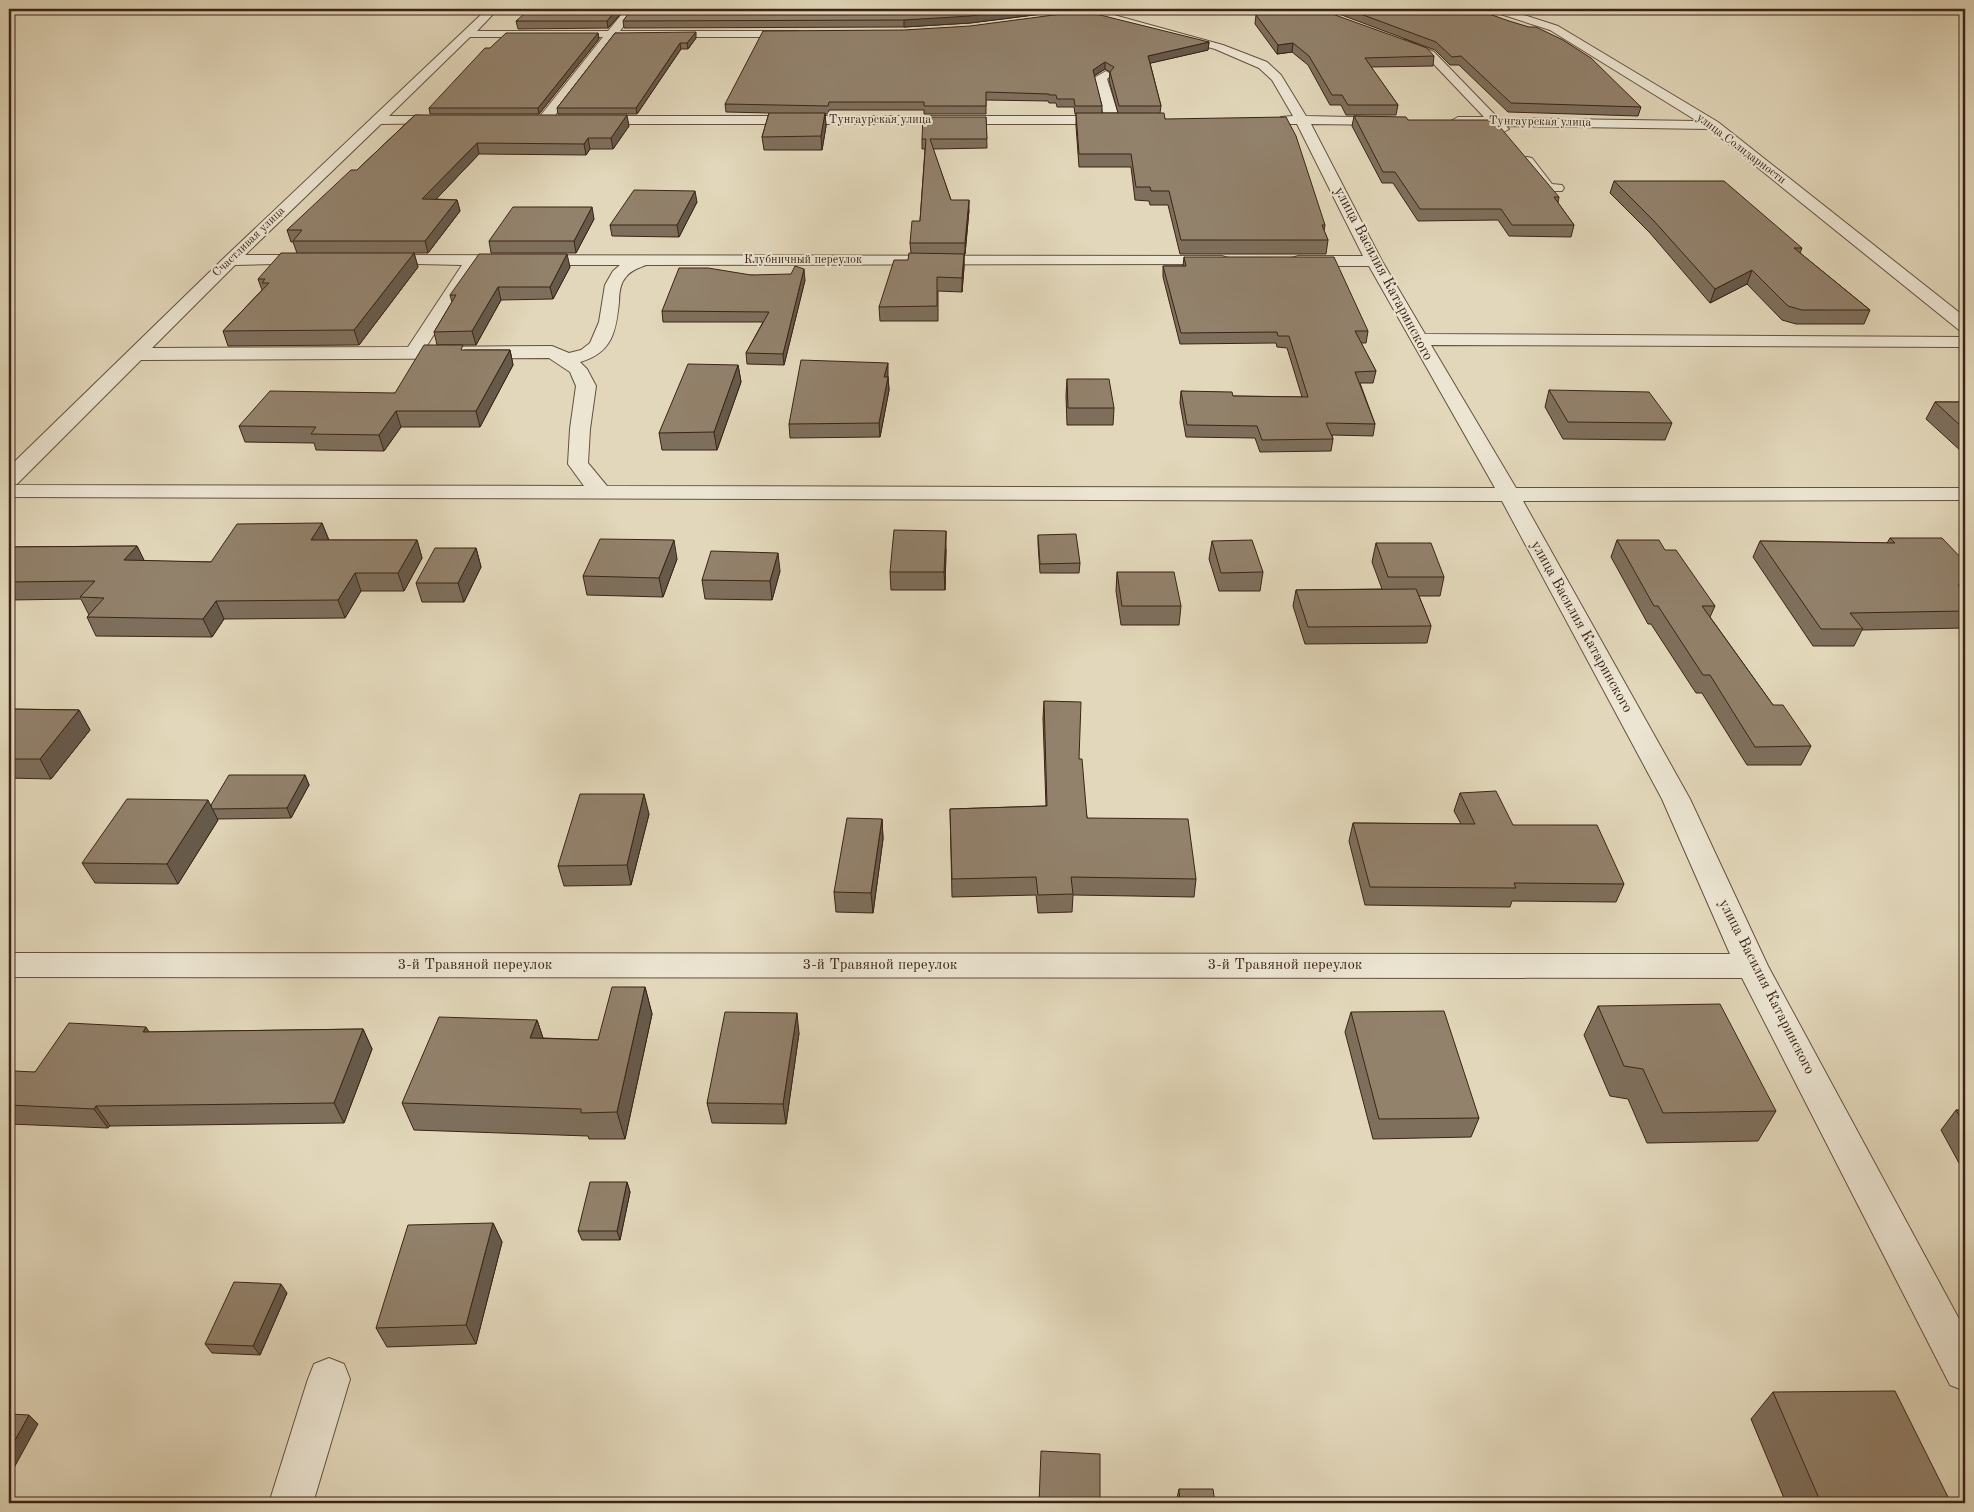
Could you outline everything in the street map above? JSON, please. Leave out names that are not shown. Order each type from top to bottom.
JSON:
[{"type":"street","name":"Счастливая улица","points":[[9,479],[231,260],[467,34],[478,21],[493,9]]},
{"type":"street","points":[[562,120],[539,120],[631,9]]},
{"type":"street","name":"улица Солидарности","points":[[1495,9],[1554,28],[1713,125],[1965,326]]},
{"type":"street","name":"улица Василия Катаринского","points":[[1082,12],[1219,47],[1246,56],[1263,65],[1277,78],[1302,120],[1374,261],[1509,495],[1676,799],[1752,966],[1965,1371]]},
{"type":"street","points":[[467,34],[809,34]]},
{"type":"street","points":[[1395,40],[1430,54],[1496,122],[1548,188],[1557,188]]},
{"type":"street","name":"Тунгаурская улица","points":[[581,120],[1117,120],[1100,78],[1106,75]]},
{"type":"street","points":[[377,120],[465,120]]},
{"type":"street","points":[[1272,120],[1399,121]]},
{"type":"street","name":"Тунгаурская улица","points":[[1447,121],[1713,125]]},
{"type":"street","points":[[231,260],[328,260]]},
{"type":"street","name":"Клубничный переулок","points":[[367,260],[1235,261]]},
{"type":"street","points":[[414,352],[473,260]]},
{"type":"street","points":[[566,360],[587,354],[598,347],[604,335],[615,279],[633,263],[646,260]]},
{"type":"street","points":[[1285,261],[1374,261]]},
{"type":"street","points":[[1418,339],[1965,342]]},
{"type":"street","points":[[135,354],[552,352],[578,369],[586,386],[580,429],[578,464],[601,493]]},
{"type":"street","points":[[9,492],[1965,494]]},
{"type":"street","name":"3-й Травяной переулок","points":[[9,965],[1752,966]]},
{"type":"street","points":[[291,1503],[329,1379]]},
{"type":"building","points":[[530,9],[617,9],[607,21],[516,21]]},
{"type":"building","points":[[632,9],[1024,9],[970,16],[904,20],[623,21]]},
{"type":"building","points":[[1278,9],[1313,9],[1324,11],[1427,48],[1434,56],[1365,58],[1398,105],[1348,105],[1342,95],[1332,95],[1309,56],[1293,43],[1278,45],[1256,15]]},
{"type":"building","points":[[1347,9],[1475,9],[1529,27],[1536,27],[1563,40],[1591,58],[1641,107],[1511,103],[1461,56],[1452,57],[1436,42]]},
{"type":"building","points":[[1084,11],[1209,42],[1148,56],[1161,106],[1119,106],[1110,72],[1114,67],[1105,62],[1093,70],[1102,106],[1075,106],[1074,99],[1057,99],[1056,95],[1049,94],[986,92],[986,106],[924,106],[924,102],[829,102],[828,106],[725,104],[763,31],[904,30],[970,26]]},
{"type":"building","points":[[696,32],[687,43],[680,43],[636,108],[557,108],[615,33]]},
{"type":"building","points":[[506,33],[598,33],[538,108],[429,108],[485,48],[490,48]]},
{"type":"building","points":[[769,113],[825,113],[821,136],[762,137]]},
{"type":"building","points":[[1076,113],[1164,113],[1165,119],[1286,117],[1296,136],[1325,225],[1322,225],[1328,240],[1181,240],[1169,191],[1151,191],[1150,187],[1136,187],[1131,154],[1079,154]]},
{"type":"building","points":[[415,115],[627,115],[611,138],[588,138],[584,144],[477,143],[422,199],[457,200],[425,241],[293,241],[302,230],[287,230],[351,170],[357,170]]},
{"type":"building","points":[[1354,116],[1406,117],[1408,120],[1494,120],[1559,197],[1554,197],[1574,225],[1512,225],[1501,209],[1420,209],[1395,172],[1383,172]]},
{"type":"building","points":[[923,117],[986,117],[987,139],[930,139],[951,200],[969,200],[965,243],[910,243],[912,221],[920,221],[926,139],[922,139]]},
{"type":"building","points":[[1614,181],[1724,181],[1802,248],[1794,248],[1870,310],[1802,310],[1788,306],[1752,270],[1715,289],[1654,221]]},
{"type":"building","points":[[634,190],[695,191],[677,225],[610,225]]},
{"type":"building","points":[[513,207],[592,207],[574,241],[489,241]]},
{"type":"building","points":[[281,253],[414,253],[354,330],[223,331],[269,283],[262,283],[265,279],[258,279]]},
{"type":"building","points":[[909,253],[964,254],[962,278],[937,277],[937,306],[879,307],[894,260],[908,260]]},
{"type":"building","points":[[479,254],[567,254],[550,287],[498,287],[472,331],[434,332],[456,295],[450,295]]},
{"type":"building","points":[[1184,257],[1334,257],[1368,331],[1355,331],[1376,371],[1355,372],[1375,424],[1326,423],[1333,439],[1262,440],[1257,426],[1187,425],[1181,391],[1232,392],[1233,396],[1308,397],[1289,336],[1278,336],[1277,332],[1181,333],[1163,266],[1186,266]]},
{"type":"building","points":[[795,266],[804,269],[783,354],[746,353],[769,312],[662,311],[679,268],[708,268],[751,275],[791,274]]},
{"type":"building","points":[[424,345],[463,345],[461,350],[510,350],[476,411],[396,411],[379,435],[311,434],[316,427],[239,426],[270,391],[395,393]]},
{"type":"building","points":[[801,360],[888,363],[884,377],[888,377],[879,423],[789,424]]},
{"type":"building","points":[[688,364],[738,365],[714,432],[659,433]]},
{"type":"building","points":[[1067,379],[1109,379],[1114,408],[1068,408]]},
{"type":"building","points":[[1549,390],[1649,392],[1672,423],[1568,422]]},
{"type":"building","points":[[1935,402],[1965,402],[1965,430]]},
{"type":"building","points":[[322,523],[311,540],[417,540],[398,573],[355,573],[338,600],[216,601],[203,619],[87,617],[104,598],[80,597],[95,581],[9,582],[9,547],[137,546],[124,560],[211,562],[237,524]]},
{"type":"building","points":[[894,530],[946,531],[944,572],[890,572]]},
{"type":"building","points":[[1076,534],[1080,563],[1040,564],[1038,535]]},
{"type":"building","points":[[1890,538],[1942,538],[1965,562],[1965,585],[1958,585],[1965,593],[1965,611],[1850,613],[1863,629],[1821,629],[1760,541],[1895,543]]},
{"type":"building","points":[[600,539],[674,540],[659,578],[583,576]]},
{"type":"building","points":[[1252,540],[1263,572],[1221,573],[1212,541]]},
{"type":"building","points":[[1617,540],[1659,540],[1665,550],[1676,550],[1715,606],[1702,606],[1773,705],[1783,705],[1811,746],[1755,747],[1710,675],[1703,675],[1658,606],[1654,606]]},
{"type":"building","points":[[1376,543],[1431,543],[1444,577],[1388,577]]},
{"type":"building","points":[[435,548],[476,548],[458,583],[416,583]]},
{"type":"building","points":[[711,551],[778,553],[770,581],[702,580]]},
{"type":"building","points":[[1117,572],[1174,572],[1181,606],[1122,606]]},
{"type":"building","points":[[1416,589],[1431,626],[1308,627],[1296,590]]},
{"type":"building","points":[[1044,701],[1081,702],[1079,759],[1082,759],[1087,818],[1188,819],[1196,879],[1071,877],[1073,894],[1038,895],[1036,877],[952,879],[950,809],[1047,806]]},
{"type":"building","points":[[9,709],[79,710],[40,759],[9,759]]},
{"type":"building","points":[[229,775],[305,775],[287,808],[212,809],[211,805]]},
{"type":"building","points":[[1496,791],[1513,825],[1597,825],[1624,884],[1514,883],[1516,888],[1370,887],[1353,823],[1475,824],[1460,793]]},
{"type":"building","points":[[580,794],[644,794],[627,865],[558,866]]},
{"type":"building","points":[[127,799],[208,800],[167,864],[82,863]]},
{"type":"building","points":[[847,818],[882,819],[871,893],[834,892]]},
{"type":"building","points":[[612,987],[645,987],[617,1112],[581,1113],[581,1109],[402,1103],[439,1017],[537,1020],[530,1038],[598,1040]]},
{"type":"building","points":[[1720,1004],[1776,1111],[1663,1113],[1643,1069],[1624,1066],[1598,1006]]},
{"type":"building","points":[[1444,1011],[1479,1118],[1379,1119],[1351,1012]]},
{"type":"building","points":[[725,1012],[797,1013],[783,1104],[707,1103]]},
{"type":"building","points":[[69,1023],[146,1027],[143,1032],[363,1029],[334,1103],[96,1106],[94,1109],[9,1105],[9,1078],[14,1071],[35,1072]]},
{"type":"building","points":[[1956,1110],[1965,1111],[1965,1126]]},
{"type":"building","points":[[590,1182],[627,1182],[617,1231],[578,1231]]},
{"type":"building","points":[[493,1223],[466,1325],[376,1328],[408,1225]]},
{"type":"building","points":[[234,1282],[281,1284],[253,1346],[205,1344]]},
{"type":"building","points":[[1895,1391],[1951,1503],[1821,1503],[1773,1392]]},
{"type":"building","points":[[9,1414],[29,1415],[9,1451]]},
{"type":"building","points":[[1041,1451],[1100,1454],[1100,1503],[1039,1503]]},
{"type":"building","points":[[1179,1489],[1213,1489],[1215,1503],[1180,1503]]}]
